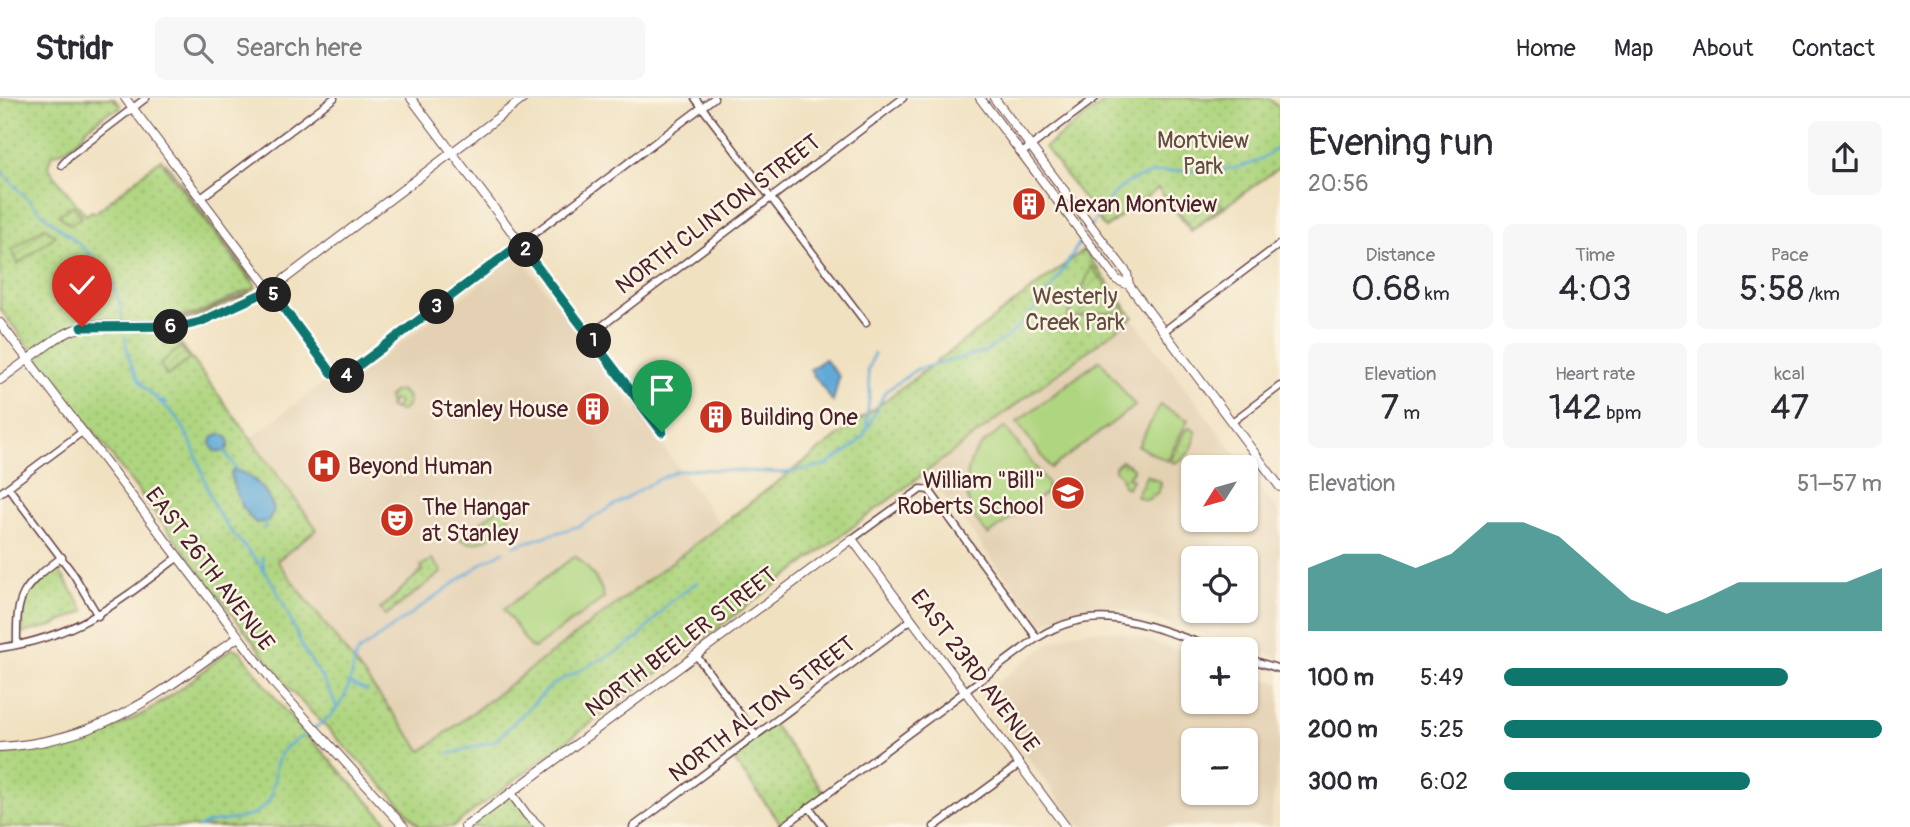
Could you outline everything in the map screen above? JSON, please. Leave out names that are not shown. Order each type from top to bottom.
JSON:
[{"type":"street","points":[[125,98],[338,378],[345,377],[714,98]]},
{"type":"street","points":[[62,166],[70,156],[146,98]]},
{"type":"street","points":[[201,198],[334,98]]},
{"type":"street","points":[[411,98],[662,432]]},
{"type":"street","points":[[0,380],[60,336],[79,328],[184,326],[200,322],[270,290],[524,98]]},
{"type":"street","points":[[695,98],[866,323]]},
{"type":"street","name":"NORTH CLINTON STREET","points":[[590,335],[903,98]]},
{"type":"street","points":[[980,98],[1117,280],[1129,285]]},
{"type":"street","points":[[994,98],[1127,273],[1129,285],[1280,487]]},
{"type":"street","points":[[1022,153],[1095,98]]},
{"type":"street","points":[[1164,331],[1280,244]]},
{"type":"street","name":"EAST 26TH AVENUE","points":[[0,323],[238,637],[299,712],[404,827]]},
{"type":"street","points":[[1232,422],[1280,386]]},
{"type":"street","points":[[0,493],[82,432]]},
{"type":"street","points":[[8,487],[62,557],[97,616]]},
{"type":"street","name":"NORTH BEELER STREET","points":[[465,827],[921,489],[929,490],[1037,638]]},
{"type":"street","name":"EAST 23RD AVENUE","points":[[852,539],[1066,827]]},
{"type":"street","points":[[17,645],[16,615],[22,594],[35,578],[62,557]]},
{"type":"street","points":[[0,648],[63,632],[97,616],[177,558]]},
{"type":"street","points":[[783,827],[1037,638],[1068,622],[1082,618],[1111,617],[1181,638]]},
{"type":"street","name":"NORTH ALTON STREET","points":[[633,827],[912,619]]},
{"type":"street","points":[[0,747],[64,737],[123,715],[180,681],[238,637]]},
{"type":"street","points":[[696,655],[756,736]]},
{"type":"street","points":[[1258,662],[1280,669]]},
{"type":"street","points":[[934,827],[1020,764]]},
{"type":"street","points":[[511,793],[527,815],[540,827]]},
{"type":"street","points":[[809,807],[824,827]]},
{"type":"shaded area","points":[[519,254],[721,525],[423,750],[277,560],[249,439],[328,379],[337,391]]},
{"type":"shaded area","name":"William \"Bill\" Roberts School","points":[[1133,319],[1236,455],[1181,455],[1181,532],[1258,532],[1258,485],[1280,514],[1280,658],[1258,651],[1258,637],[1212,637],[1122,609],[1095,607],[1065,614],[1041,625],[928,473]]},
{"type":"shaded area","points":[[1095,630],[1121,632],[1181,651],[1181,714],[1258,714],[1258,676],[1280,684],[1280,742],[1270,827],[1080,827],[981,695],[1050,643],[1071,634]]},
{"type":"green space","name":"Westerly Creek Park","points":[[0,98],[113,98],[120,105],[120,109],[107,113],[87,128],[81,138],[52,155],[48,165],[59,182],[86,215],[92,211],[95,213],[161,159],[255,284],[255,289],[196,314],[162,318],[317,529],[277,561],[422,751],[1084,250],[1133,317],[452,827],[419,827],[396,799],[290,690],[0,309]]},
{"type":"green space","name":"Montview Park","points":[[1110,98],[1269,98],[1280,109],[1280,167],[1191,231],[1158,188],[1105,228],[1045,147]]},
{"type":"green space","points":[[166,163],[254,280],[250,277]]},
{"type":"green space","points":[[1199,198],[1213,199],[1223,205],[1192,229],[1176,207]]},
{"type":"green space","points":[[73,205],[82,216],[70,225],[59,215]]},
{"type":"green space","points":[[44,227],[55,236],[18,264],[12,250]]},
{"type":"green space","name":"Westerly Creek Park","points":[[1091,266],[1126,312],[1095,313],[1065,321],[1082,291]]},
{"type":"green space","points":[[251,293],[195,318],[152,321],[191,317]]},
{"type":"green space","points":[[181,347],[190,359],[167,376],[160,364]]},
{"type":"green space","points":[[1100,360],[1135,406],[1051,468],[1017,422]]},
{"type":"green space","points":[[400,390],[407,396],[409,403],[404,410],[397,411],[390,408],[397,408],[399,402],[392,400],[390,407],[388,398],[393,392]]},
{"type":"green space","points":[[1160,405],[1188,420],[1167,461],[1138,446]]},
{"type":"green space","points":[[1005,427],[1048,484],[1047,492],[988,535],[975,518],[969,504],[968,470],[979,448]]},
{"type":"green space","points":[[1190,428],[1195,431],[1194,442],[1190,451],[1181,455],[1181,460],[1174,463],[1170,461],[1186,430]]},
{"type":"green space","points":[[1122,461],[1133,468],[1128,477],[1133,479],[1127,488],[1123,486],[1121,476],[1115,471],[1115,467]]},
{"type":"green space","points":[[1147,475],[1161,482],[1156,493],[1146,500],[1136,496]]},
{"type":"green space","points":[[507,501],[511,512],[497,532],[475,542],[460,539]]},
{"type":"green space","points":[[575,556],[593,575],[604,598],[535,648],[530,647],[504,609]]},
{"type":"green space","points":[[432,559],[442,572],[385,616],[380,609],[423,570],[421,566]]},
{"type":"green space","points":[[57,567],[85,611],[52,626],[22,633],[22,611],[28,594]]},
{"type":"green space","points":[[232,648],[240,651],[285,711],[392,827],[0,827],[0,754],[69,742],[103,732],[135,718],[161,703]]},
{"type":"green space","points":[[772,723],[826,795],[783,827],[730,755]]},
{"type":"green space","points":[[511,793],[540,827],[465,827]]},
{"type":"water","points":[[825,359],[839,377],[833,402],[810,370]]},
{"type":"water","points":[[220,434],[226,437],[229,443],[226,449],[220,452],[214,449],[211,443],[214,437]]},
{"type":"water","points":[[234,470],[248,475],[268,497],[274,510],[268,521],[256,523],[247,513],[234,486],[231,473]]},
{"type":"waterway","points":[[1086,233],[1113,194],[1136,179],[1156,173],[1241,167],[1261,159],[1280,145]]},
{"type":"waterway","points":[[0,170],[37,208],[97,260],[113,284],[122,316]]},
{"type":"waterway","points":[[514,546],[579,526],[653,482],[677,471],[702,469],[784,473],[826,465],[852,448],[863,437],[885,392],[917,369],[985,352],[1010,335],[1047,296],[1082,239]]},
{"type":"waterway","points":[[125,337],[138,379],[184,429],[218,513],[272,582],[337,709]]},
{"type":"waterway","points":[[870,426],[866,424],[870,391],[868,371],[874,353]]},
{"type":"waterway","points":[[160,400],[167,403]]},
{"type":"waterway","points":[[224,450],[237,470]]},
{"type":"waterway","points":[[265,522],[265,528]]},
{"type":"waterway","points":[[199,827],[246,817],[261,809],[271,796],[280,755],[322,723],[340,704],[345,696],[358,652],[484,562],[503,552]]},
{"type":"waterway","points":[[262,557],[264,567]]},
{"type":"waterway","points":[[449,754],[495,741],[553,684],[624,648],[640,636],[668,604],[697,582]]},
{"type":"waterway","points":[[351,684],[367,691]]},
{"type":"place","name":"Alexan Montview","points":[[1029,204]]},
{"type":"place","name":"Stanley House","points":[[593,409]]},
{"type":"place","name":"Building One","points":[[716,417]]},
{"type":"place","name":"Beyond Human","points":[[324,466]]},
{"type":"place","name":"William \"Bill\" Roberts School","points":[[1068,493]]},
{"type":"place","name":"The Hangar at Stanley","points":[[397,520]]},
{"type":"route","points":[[82,327],[184,326],[200,322],[270,290],[332,373],[342,378],[520,244],[662,432]]}]
